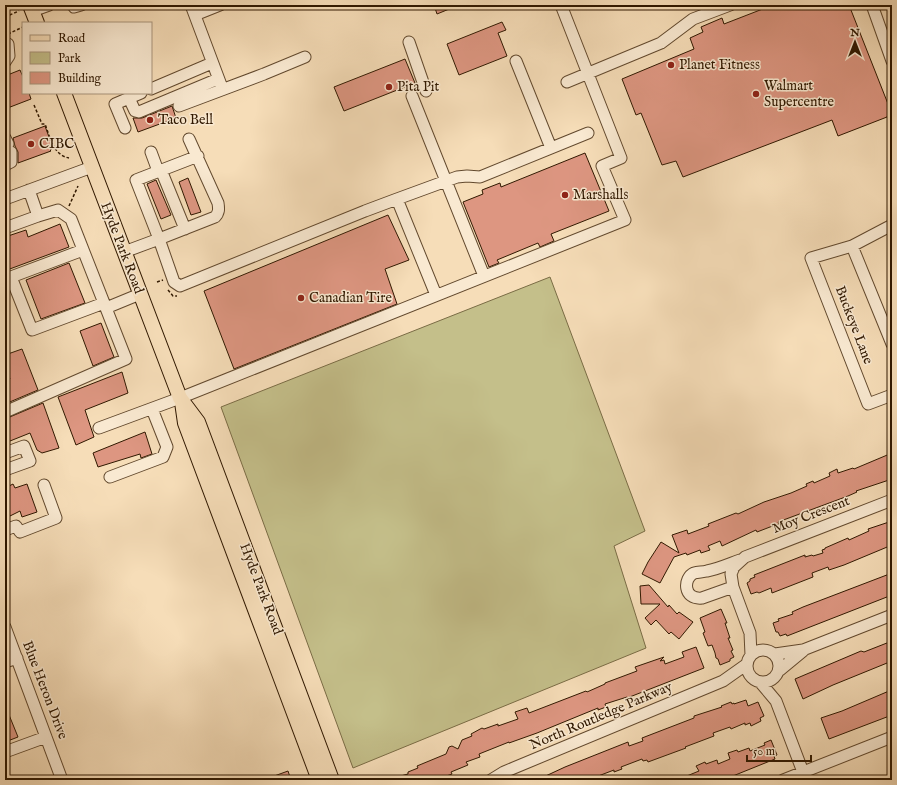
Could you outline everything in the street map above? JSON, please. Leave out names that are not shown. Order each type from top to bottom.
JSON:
[{"type":"main road","name":"Hyde Park Road","points":[[64,94],[181,400],[185,423],[319,780]]},
{"type":"main road","name":"Hyde Park Road","points":[[181,400],[198,422],[332,780]]},
{"type":"street","points":[[30,13],[49,5]]},
{"type":"street","points":[[73,5],[74,7],[81,5]]},
{"type":"street","points":[[220,5],[193,10],[220,84]]},
{"type":"street","points":[[99,428],[181,400],[436,295],[625,220],[602,166],[622,158],[561,5]]},
{"type":"street","points":[[567,82],[661,43],[693,19],[730,5]]},
{"type":"street","points":[[872,5],[891,54]]},
{"type":"street","points":[[409,42],[426,91]]},
{"type":"street","points":[[5,44],[8,44],[9,56],[5,62]]},
{"type":"street","points":[[129,98],[135,111],[139,112],[220,84],[271,71],[305,57]]},
{"type":"street","points":[[516,61],[551,148]]},
{"type":"street","points":[[152,89],[212,63]]},
{"type":"street","points":[[179,106],[220,84]]},
{"type":"street","points":[[125,128],[115,104],[139,94]]},
{"type":"street","points":[[412,96],[484,276]]},
{"type":"street","points":[[198,156],[136,180],[174,282],[180,286],[397,199],[457,177],[480,177],[588,133]]},
{"type":"street","points":[[124,252],[159,240],[215,217],[219,208],[198,156],[189,139]]},
{"type":"street","points":[[5,165],[11,162],[8,145]]},
{"type":"street","points":[[151,152],[185,229]]},
{"type":"street","points":[[5,199],[92,167]]},
{"type":"street","points":[[29,190],[38,216]]},
{"type":"street","points":[[397,199],[436,295]]},
{"type":"street","points":[[5,228],[58,210],[71,219],[126,360],[5,412]]},
{"type":"street","points":[[892,225],[852,246],[892,344]]},
{"type":"street","name":"Buckeye Lane","points":[[852,246],[811,258],[868,404],[892,395]]},
{"type":"street","points":[[83,250],[11,277],[32,330],[140,294]]},
{"type":"street","points":[[110,477],[163,457],[166,447],[152,409]]},
{"type":"street","points":[[5,453],[24,446],[30,461],[5,470]]},
{"type":"street","points":[[5,530],[16,526],[20,532],[56,518],[44,485]]},
{"type":"street","name":"Moy Crescent","points":[[733,587],[697,599],[690,596],[687,586],[693,573],[707,571],[742,559],[892,500]]},
{"type":"street","points":[[742,559],[731,574],[733,587],[750,633],[749,675],[757,681],[776,702],[804,776]]},
{"type":"street","points":[[749,659],[760,650],[770,652],[803,650],[892,616]]},
{"type":"street","name":"Blue Heron Drive","points":[[5,627],[9,648],[17,658],[62,780]]},
{"type":"street","points":[[750,633],[779,662],[776,702]]},
{"type":"street","points":[[757,681],[766,683],[803,650]]},
{"type":"street","points":[[5,662],[17,658]]},
{"type":"street","name":"North Routledge Parkway","points":[[492,780],[504,772],[723,681],[749,659]]},
{"type":"street","name":"North Routledge Parkway","points":[[723,681],[757,681]]},
{"type":"street","points":[[5,752],[46,736]]},
{"type":"street","points":[[784,780],[804,776],[892,737]]},
{"type":"path","points":[[5,17],[30,13]]},
{"type":"path","points":[[34,105],[42,124],[45,124],[55,149],[64,157],[69,158]]},
{"type":"path","points":[[65,215],[78,186]]},
{"type":"green space","points":[[550,277],[645,531],[614,546],[646,648],[353,768],[221,407]]},
{"type":"building","points":[[434,5],[459,5],[437,14]]},
{"type":"building","name":"Walmart Supercentre","points":[[773,5],[849,5],[890,109],[887,117],[838,136],[832,120],[683,177],[676,161],[662,165],[641,113],[636,115],[622,79],[694,49],[690,38],[703,32],[701,27],[722,18],[724,24]]},
{"type":"building","points":[[502,22],[506,30],[498,33],[507,56],[459,75],[447,44]]},
{"type":"building","points":[[405,59],[415,83],[344,111],[334,87]]},
{"type":"building","points":[[20,70],[22,75],[22,94],[29,94],[31,99],[5,109],[5,76]]},
{"type":"building","points":[[172,106],[176,118],[138,132],[133,118],[142,118]]},
{"type":"building","name":"CIBC","points":[[45,126],[53,148],[50,150],[51,151],[18,163],[18,152],[13,138]]},
{"type":"building","points":[[585,153],[609,211],[551,234],[554,241],[540,247],[538,243],[497,260],[499,263],[489,267],[463,202],[483,194],[482,190],[500,183],[501,187]]},
{"type":"building","points":[[188,178],[201,212],[191,215],[179,182]]},
{"type":"building","points":[[156,180],[171,215],[161,219],[147,184]]},
{"type":"building","name":"Canadian Tire","points":[[388,215],[409,260],[385,269],[397,304],[234,369],[204,291]]},
{"type":"building","points":[[60,224],[69,247],[7,270],[5,264],[5,237],[26,230],[28,237]]},
{"type":"building","points":[[69,263],[85,303],[41,319],[26,280]]},
{"type":"building","points":[[101,323],[114,357],[93,366],[80,331]]},
{"type":"building","points":[[22,349],[38,390],[5,404],[5,381],[10,379],[5,368],[5,355]]},
{"type":"building","points":[[122,372],[128,393],[85,410],[94,437],[76,445],[58,397]]},
{"type":"building","points":[[43,403],[59,448],[42,453],[37,450],[30,433],[5,443],[5,419]]},
{"type":"building","points":[[145,432],[152,454],[141,458],[140,454],[98,467],[93,453]]},
{"type":"building","points":[[892,453],[892,479],[856,491],[857,492],[848,496],[778,522],[779,524],[757,532],[756,530],[722,546],[720,541],[708,546],[710,550],[701,553],[700,550],[687,555],[686,553],[674,557],[660,583],[642,574],[661,542],[679,553],[672,535],[687,530],[688,534],[709,526],[708,524],[791,493],[807,486],[806,484],[813,481],[814,483],[830,476],[829,473],[837,469],[838,473],[853,468],[854,469]]},
{"type":"building","points":[[13,484],[15,488],[27,484],[37,512],[22,517],[20,511],[10,516],[5,504],[5,488]]},
{"type":"building","points":[[892,521],[892,545],[844,565],[829,570],[828,567],[812,573],[813,577],[772,593],[771,588],[759,593],[757,592],[751,594],[747,583],[750,579],[755,577],[754,575],[805,555],[805,557],[823,553],[822,550],[825,548],[848,538],[849,540],[869,531],[868,529]]},
{"type":"building","points":[[892,573],[892,595],[787,636],[786,634],[780,636],[778,632],[776,632],[773,623],[779,621],[778,619],[793,614],[792,612],[803,607]]},
{"type":"building","points":[[649,585],[668,607],[669,605],[677,614],[679,612],[693,622],[679,639],[671,632],[669,634],[656,620],[651,625],[645,618],[660,604],[641,604],[640,586]]},
{"type":"building","points":[[721,609],[727,623],[725,623],[730,638],[728,638],[734,657],[730,659],[730,661],[720,665],[712,645],[708,646],[703,633],[705,632],[700,618]]},
{"type":"building","points":[[892,641],[892,661],[803,699],[795,679],[861,651],[864,652]]},
{"type":"building","points":[[696,647],[704,668],[627,698],[605,704],[606,707],[598,710],[598,708],[537,733],[479,754],[480,757],[466,762],[468,765],[451,772],[452,774],[435,780],[393,780],[393,778],[408,774],[408,772],[418,768],[417,766],[446,754],[449,747],[452,746],[458,749],[462,740],[472,736],[471,734],[482,728],[484,729],[498,724],[498,726],[518,719],[515,712],[527,708],[529,713],[586,691],[587,692],[605,683],[637,671],[635,667],[664,657],[660,661],[664,660],[665,664],[684,657],[682,652]]},
{"type":"building","points":[[889,691],[892,699],[892,715],[829,739],[821,718],[842,711]]},
{"type":"building","points":[[746,700],[748,706],[758,702],[764,716],[760,718],[761,721],[751,726],[750,723],[745,725],[745,723],[731,729],[730,727],[713,733],[714,736],[685,747],[686,748],[648,762],[647,760],[643,761],[642,759],[621,767],[622,769],[614,772],[614,770],[593,778],[593,780],[537,780],[565,767],[628,742],[629,746],[643,741],[642,738],[694,718],[694,716],[722,707],[721,706],[731,702],[734,704]]},
{"type":"building","points":[[5,705],[18,737],[5,742]]},
{"type":"building","points":[[771,740],[777,755],[774,756],[775,759],[723,780],[677,780],[699,771],[696,766],[705,762],[706,764],[717,760],[718,764],[730,759],[728,753],[737,750],[738,752],[749,748],[750,751],[765,745],[764,743]]},
{"type":"building","points":[[288,771],[291,780],[266,780],[266,779]]},
{"type":"place","name":"Planet Fitness","points":[[671,65]]},
{"type":"place","name":"Pita Pit","points":[[389,87]]},
{"type":"place","name":"Walmart Supercentre","points":[[756,94]]},
{"type":"place","name":"Taco Bell","points":[[150,120]]},
{"type":"place","name":"CIBC","points":[[31,144]]},
{"type":"place","name":"Marshalls","points":[[565,195]]},
{"type":"place","name":"Canadian Tire","points":[[301,298]]}]
